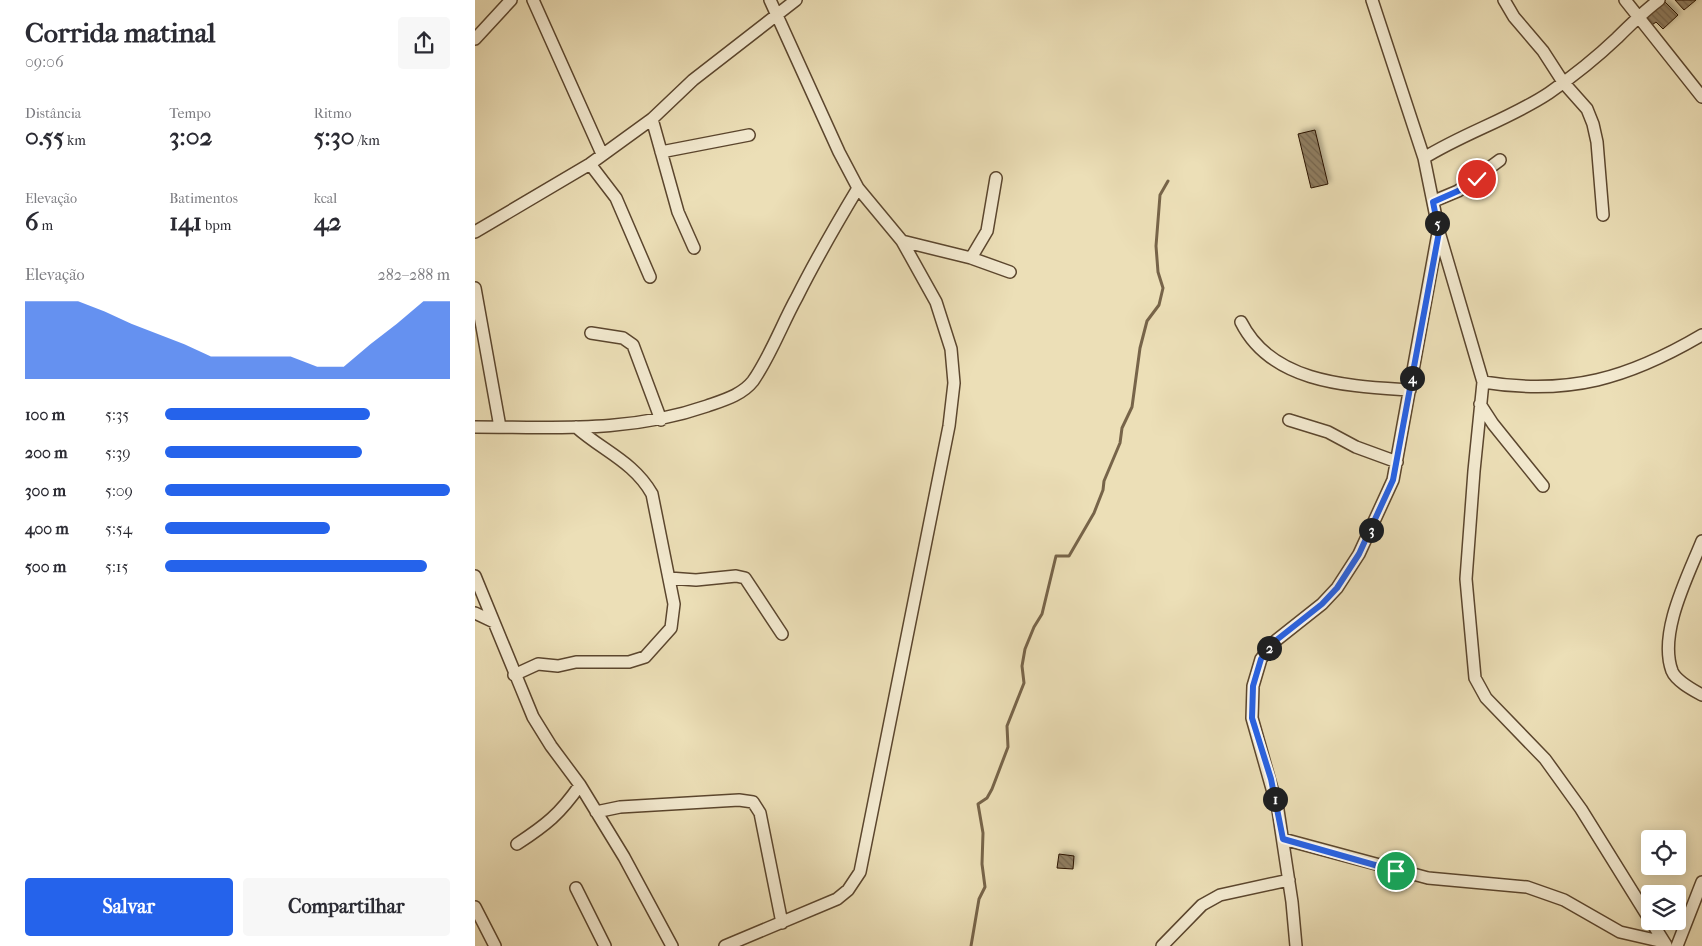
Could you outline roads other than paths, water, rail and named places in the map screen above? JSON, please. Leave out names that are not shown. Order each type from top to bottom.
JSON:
[{"type":"street","points":[[475,39],[511,0]]},
{"type":"street","points":[[533,0],[602,154]]},
{"type":"street","points":[[725,946],[837,899],[848,890],[860,872],[949,426],[953,383],[951,349],[936,302],[902,241],[858,188],[839,152],[770,0]]},
{"type":"street","points":[[475,232],[589,164],[652,119],[693,80],[796,0]]},
{"type":"street","points":[[1372,0],[1424,158],[1439,232],[1483,382],[1466,579],[1475,678],[1486,698],[1545,759],[1581,809],[1641,906]]},
{"type":"street","points":[[1504,0],[1514,17],[1543,51],[1563,82],[1587,109],[1593,124],[1602,188],[1603,215]]},
{"type":"street","points":[[1625,0],[1702,97]]},
{"type":"street","points":[[1424,158],[1449,142],[1506,117],[1548,94],[1617,38],[1637,16],[1659,0]]},
{"type":"street","points":[[652,119],[678,212],[694,248]]},
{"type":"street","points":[[661,152],[749,135]]},
{"type":"street","points":[[1433,202],[1471,183],[1500,160]]},
{"type":"street","points":[[589,164],[616,198],[650,276]]},
{"type":"street","points":[[971,258],[987,231],[996,178]]},
{"type":"street","points":[[475,427],[576,427],[635,424],[661,420],[731,398],[753,381],[833,230],[858,188]]},
{"type":"street","points":[[1296,946],[1283,839],[1271,779],[1252,718],[1253,686],[1261,659],[1274,642],[1322,604],[1337,588],[1359,554],[1393,480],[1428,279],[1439,232]]},
{"type":"street","points":[[902,241],[971,258],[1010,272]]},
{"type":"street","points":[[475,288],[500,427]]},
{"type":"street","points":[[1241,322],[1248,337],[1265,352],[1290,369],[1342,385],[1410,390]]},
{"type":"street","points":[[591,333],[623,338],[633,345],[661,420]]},
{"type":"street","points":[[1483,382],[1509,387],[1563,387],[1597,380],[1631,372],[1668,356],[1702,335]]},
{"type":"street","points":[[1480,404],[1493,424],[1543,486]]},
{"type":"street","points":[[1289,420],[1328,432],[1364,451],[1397,462]]},
{"type":"street","points":[[514,675],[538,664],[558,666],[576,662],[629,662],[645,656],[667,633],[674,620],[674,604],[662,553],[657,512],[643,478],[628,464],[594,443],[576,427]]},
{"type":"street","points":[[1702,540],[1677,602],[1668,649],[1673,673],[1690,689],[1702,695]]},
{"type":"street","points":[[475,576],[514,675],[533,717],[551,746],[580,785],[624,857],[672,946]]},
{"type":"street","points":[[669,578],[696,580],[736,576],[745,578],[782,634]]},
{"type":"street","points":[[475,613],[494,622]]},
{"type":"street","points":[[517,844],[546,825],[563,810],[580,785]]},
{"type":"street","points":[[596,812],[620,807],[739,800],[753,802],[760,813],[782,923]]},
{"type":"street","points":[[1283,839],[1428,878],[1527,887],[1564,900],[1620,932],[1666,944]]},
{"type":"street","points":[[1163,946],[1202,905],[1220,895],[1289,880]]},
{"type":"street","points":[[1677,946],[1702,882]]},
{"type":"street","points":[[576,888],[605,946]]},
{"type":"street","points":[[475,907],[495,946]]},
{"type":"street","points":[[1656,930],[1666,944]]},
{"type":"waterway","points":[[971,946],[979,899],[985,887],[982,864],[983,833],[978,804],[987,798],[992,789],[1008,747],[1007,726],[1024,683],[1022,666],[1025,649],[1034,627],[1042,614],[1056,556],[1069,556],[1094,513],[1103,490],[1104,481],[1120,443],[1122,428],[1132,407],[1140,348],[1147,321],[1159,305],[1163,288],[1158,272],[1156,246],[1160,195],[1168,181]]}]
